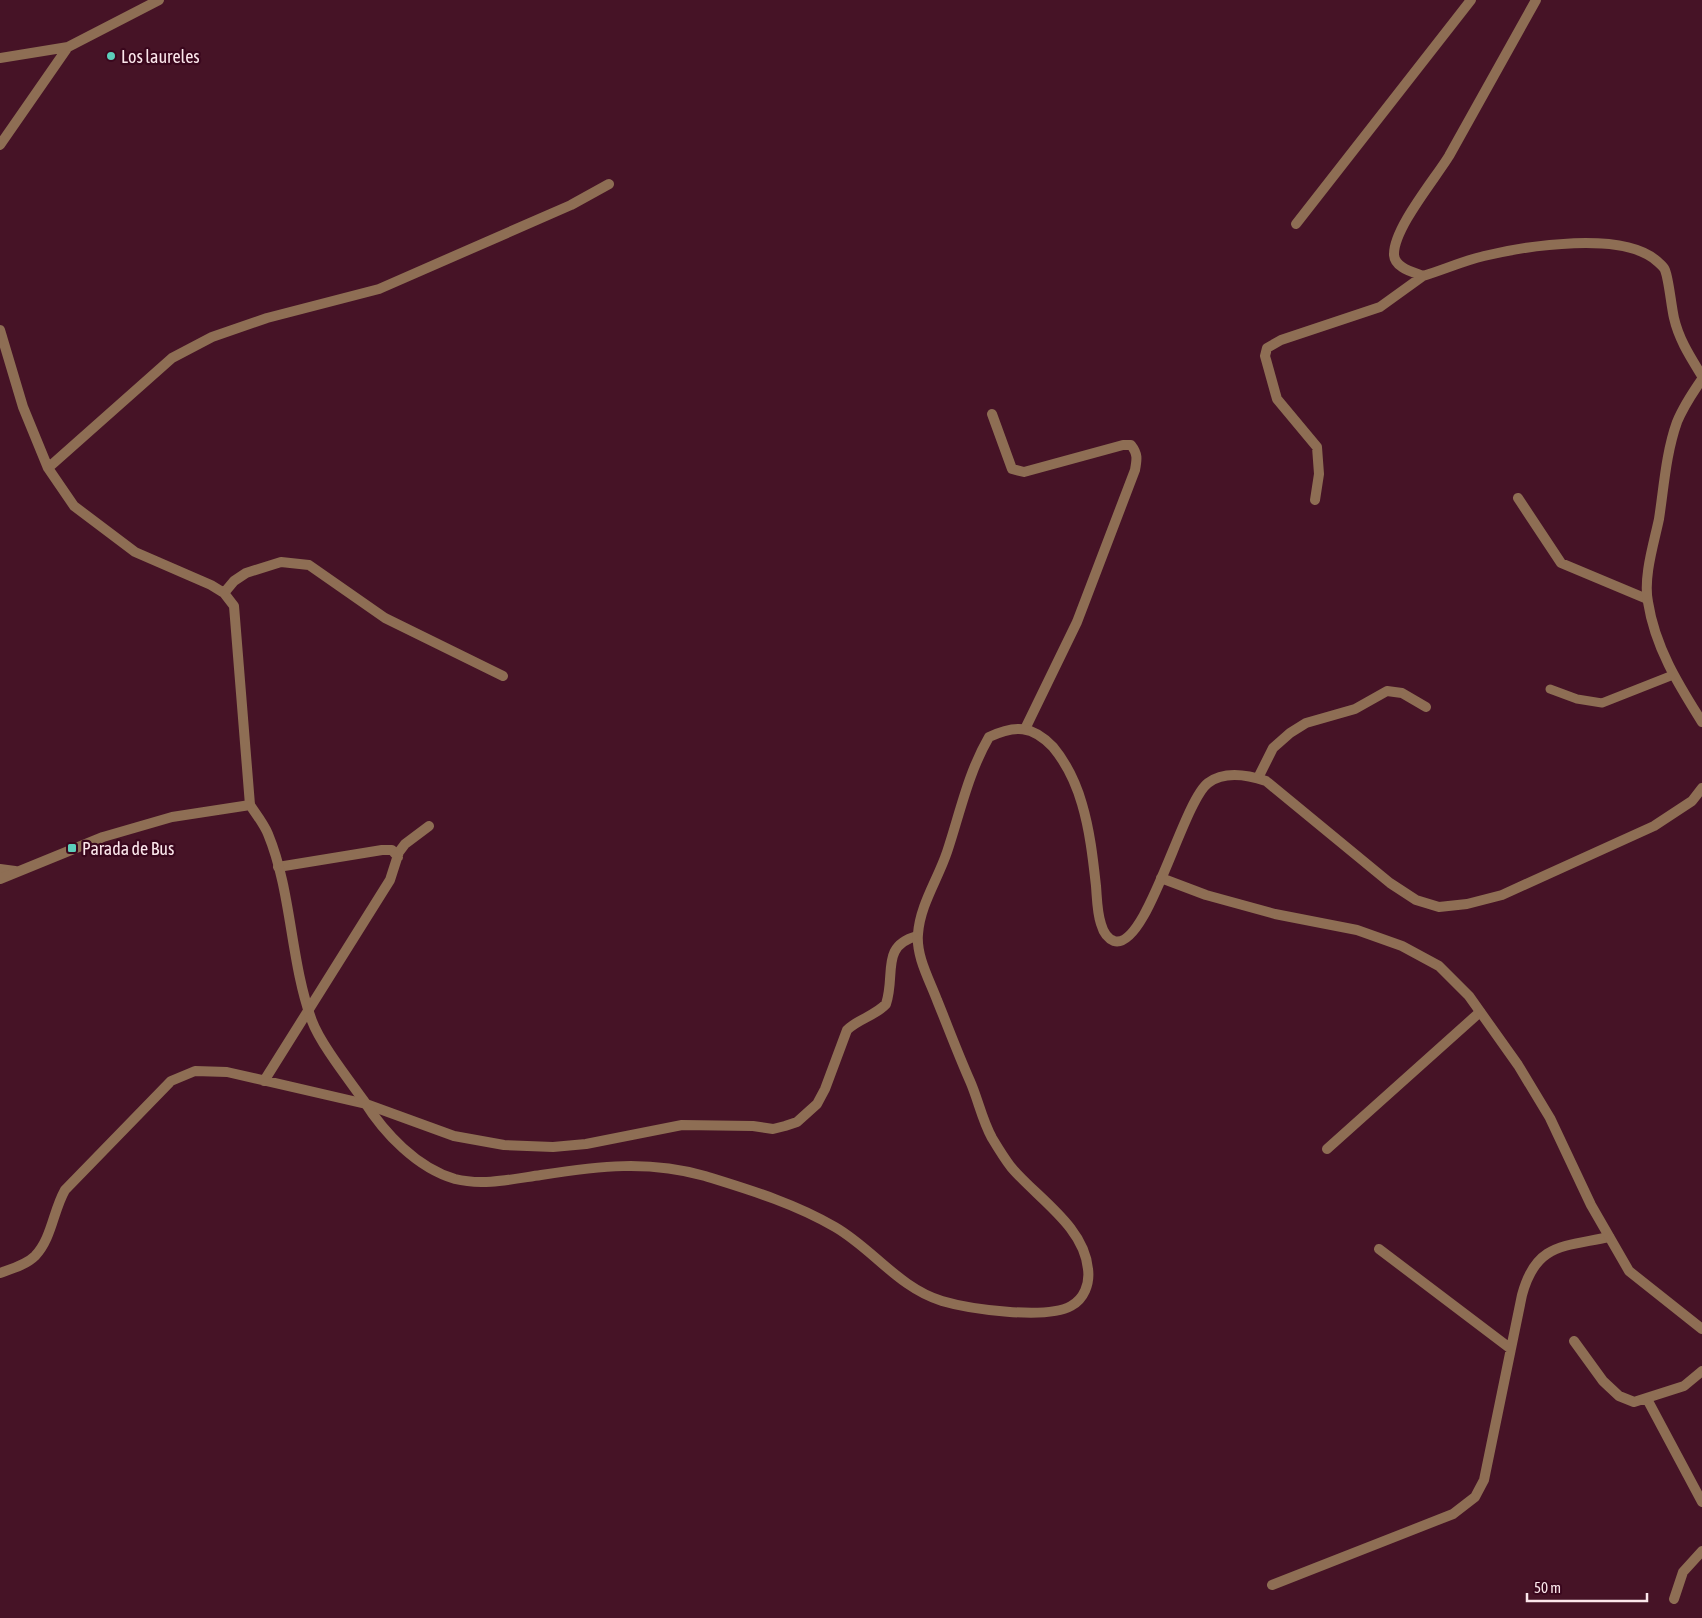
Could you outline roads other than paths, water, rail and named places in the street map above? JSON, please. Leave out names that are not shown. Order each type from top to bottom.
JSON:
[{"type":"street","points":[[0,58],[68,47],[159,0]]},
{"type":"street","points":[[1296,224],[1471,0]]},
{"type":"street","points":[[1423,276],[1404,269],[1397,263],[1394,256],[1396,242],[1406,220],[1448,158],[1536,0]]},
{"type":"street","points":[[0,145],[68,47]]},
{"type":"street","points":[[48,468],[172,358],[212,337],[267,318],[379,289],[571,205],[609,184]]},
{"type":"street","points":[[1315,500],[1319,474],[1317,447],[1277,399],[1265,356],[1267,348],[1281,340],[1380,307],[1423,276],[1482,257],[1522,248],[1566,244],[1616,245],[1639,250],[1652,257],[1665,269],[1682,342],[1702,378],[1678,422],[1664,475],[1650,563],[1647,599],[1654,628],[1673,675],[1702,722]]},
{"type":"street","points":[[0,330],[23,407],[48,468],[74,506],[135,552],[211,585],[224,593],[234,606],[250,805],[268,832],[278,867],[295,964],[313,1025],[380,1126],[412,1157],[454,1178],[492,1182],[595,1168],[650,1164],[693,1173],[790,1204],[836,1228],[867,1249],[898,1278],[936,1299],[963,1306],[1023,1312],[1059,1310],[1074,1305],[1087,1288],[1089,1274],[1085,1253],[1069,1226],[1025,1184],[991,1136],[972,1084],[957,1056],[920,956],[917,936],[921,915],[946,855],[967,785],[979,754],[989,737],[1006,729],[1025,729],[1044,738],[1066,762],[1082,803],[1092,847],[1100,923],[1106,937],[1116,942],[1124,940],[1134,933],[1161,878],[1187,815],[1208,783],[1227,776],[1247,775],[1266,780],[1390,883],[1416,900],[1439,907],[1467,904],[1502,895],[1654,826],[1692,801],[1702,788]]},
{"type":"street","points":[[992,414],[1012,469],[1018,472],[1034,470],[1123,445],[1130,446],[1136,451],[1137,458],[1135,470],[1076,622],[1025,729]]},
{"type":"street","points":[[1518,498],[1561,563],[1647,599]]},
{"type":"street","points":[[224,593],[234,581],[246,573],[281,562],[309,565],[385,618],[503,676]]},
{"type":"street","points":[[1258,778],[1273,748],[1290,733],[1306,723],[1355,709],[1387,690],[1402,693],[1426,707]]},
{"type":"street","points":[[0,879],[15,871],[103,837],[172,816],[250,805]]},
{"type":"street","points":[[264,1080],[390,880],[405,844],[429,826]]},
{"type":"street","points":[[278,867],[382,850],[392,850],[398,857]]},
{"type":"street","points":[[0,869],[15,871]]},
{"type":"street","points":[[1161,878],[1206,895],[1258,909],[1356,930],[1402,946],[1438,966],[1469,996],[1518,1065],[1550,1118],[1591,1205],[1629,1271],[1702,1329]]},
{"type":"street","points":[[0,1273],[20,1266],[34,1257],[49,1234],[59,1200],[65,1190],[171,1081],[184,1074],[208,1070],[264,1080],[366,1104],[454,1136],[504,1145],[553,1147],[586,1144],[682,1125],[753,1126],[773,1129],[797,1122],[817,1104],[825,1089],[847,1030],[852,1024],[880,1010],[886,1004],[894,950],[904,940],[917,936]]},
{"type":"street","points":[[1327,1149],[1480,1012]]},
{"type":"street","points":[[1272,1585],[1453,1514],[1469,1504],[1484,1480],[1527,1280],[1535,1264],[1549,1252],[1610,1237]]},
{"type":"street","points":[[1379,1249],[1511,1349]]},
{"type":"street","points":[[1574,1341],[1603,1381],[1618,1396],[1634,1402],[1684,1386],[1702,1371]]},
{"type":"street","points":[[1647,1399],[1702,1502]]},
{"type":"street","points":[[1674,1599],[1683,1572],[1702,1551]]},
{"type":"lane","points":[[1550,689],[1577,699],[1602,703],[1673,675]]},
{"type":"place","name":"Los laureles","points":[[111,56]]},
{"type":"place","name":"Parada de Bus","points":[[72,848]]}]
